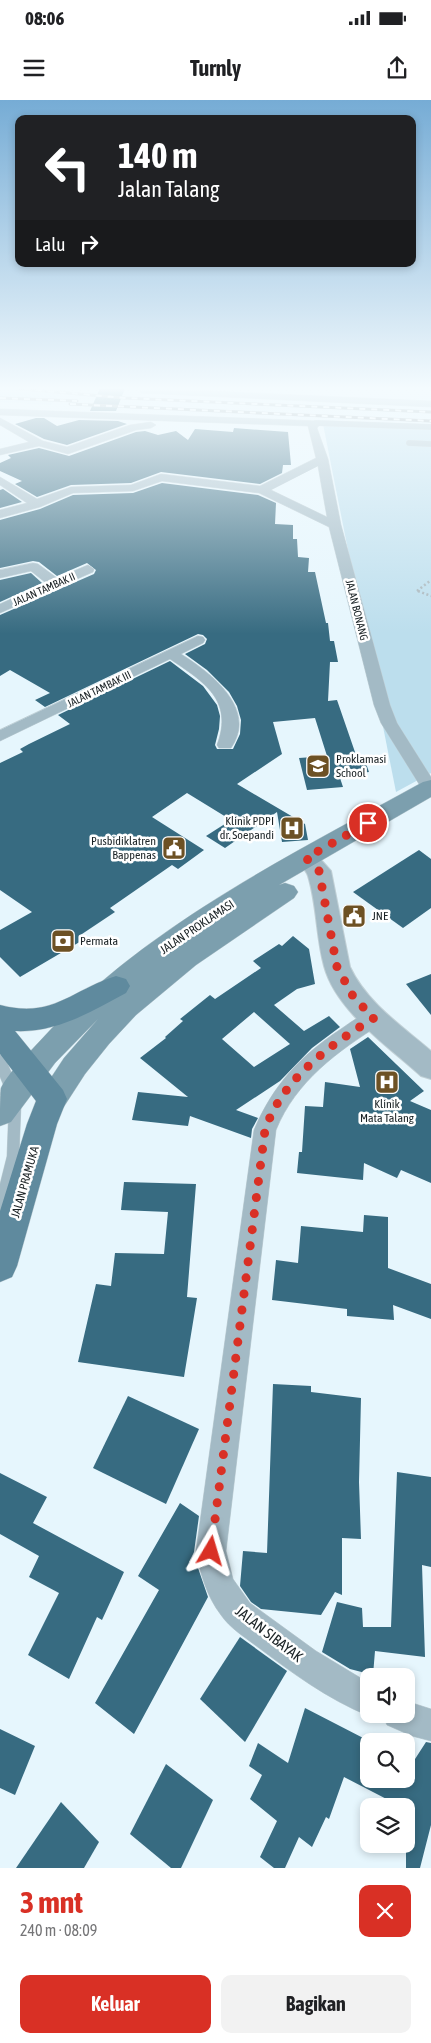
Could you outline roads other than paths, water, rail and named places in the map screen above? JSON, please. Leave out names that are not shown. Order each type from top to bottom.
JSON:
[{"type":"main road","name":"JALAN PROKLAMASI","points":[[15,1093],[74,1023],[116,986],[186,933],[313,865],[431,794]]},
{"type":"main road","name":"JALAN PROKLAMASI","points":[[52,1099],[66,1076],[95,1038],[136,998],[313,865]]},
{"type":"main road","points":[[0,1016],[22,1021],[56,1016],[116,986]]},
{"type":"main road","points":[[0,1033],[15,1093],[52,1099]]},
{"type":"main road","name":"JALAN PRAMUKA","points":[[0,1266],[42,1124],[52,1099]]},
{"type":"street","points":[[262,490],[304,469]]},
{"type":"street","name":"JALAN BONANG","points":[[324,469],[335,525],[382,706],[389,723],[431,794]]},
{"type":"street","points":[[0,514],[36,504],[72,489],[133,488],[161,477],[262,490],[335,525]]},
{"type":"street","points":[[0,480],[36,504]]},
{"type":"street","points":[[0,574],[33,567],[56,584]]},
{"type":"street","name":"JALAN TAMBAK II","points":[[0,609],[88,569]]},
{"type":"street","name":"JALAN TAMBAK III","points":[[0,736],[198,640]]},
{"type":"street","points":[[171,653],[214,686],[227,702],[231,735],[225,745]]},
{"type":"street","points":[[313,865],[337,967],[354,998],[431,1068]]},
{"type":"street","name":"JALAN SIBAYAK","points":[[360,1696],[314,1669],[237,1612],[225,1595],[214,1571],[211,1551],[265,1130],[270,1117],[288,1086],[343,1037],[374,1018]]},
{"type":"street","points":[[415,1721],[431,1725]]},
{"type":"lane","points":[[0,1061],[15,1093],[15,1149],[11,1175],[0,1209]]},
{"type":"place","name":"Proklamasi School","points":[[318,766]]},
{"type":"place","name":"Klinik PDPI dr. Soepandi","points":[[292,828]]},
{"type":"place","name":"Pusbidiklatren Bappenas","points":[[174,848]]},
{"type":"place","name":"JNE","points":[[354,916]]},
{"type":"place","name":"Permata","points":[[63,941]]},
{"type":"place","name":"Klinik Mata Talang","points":[[387,1082]]}]
